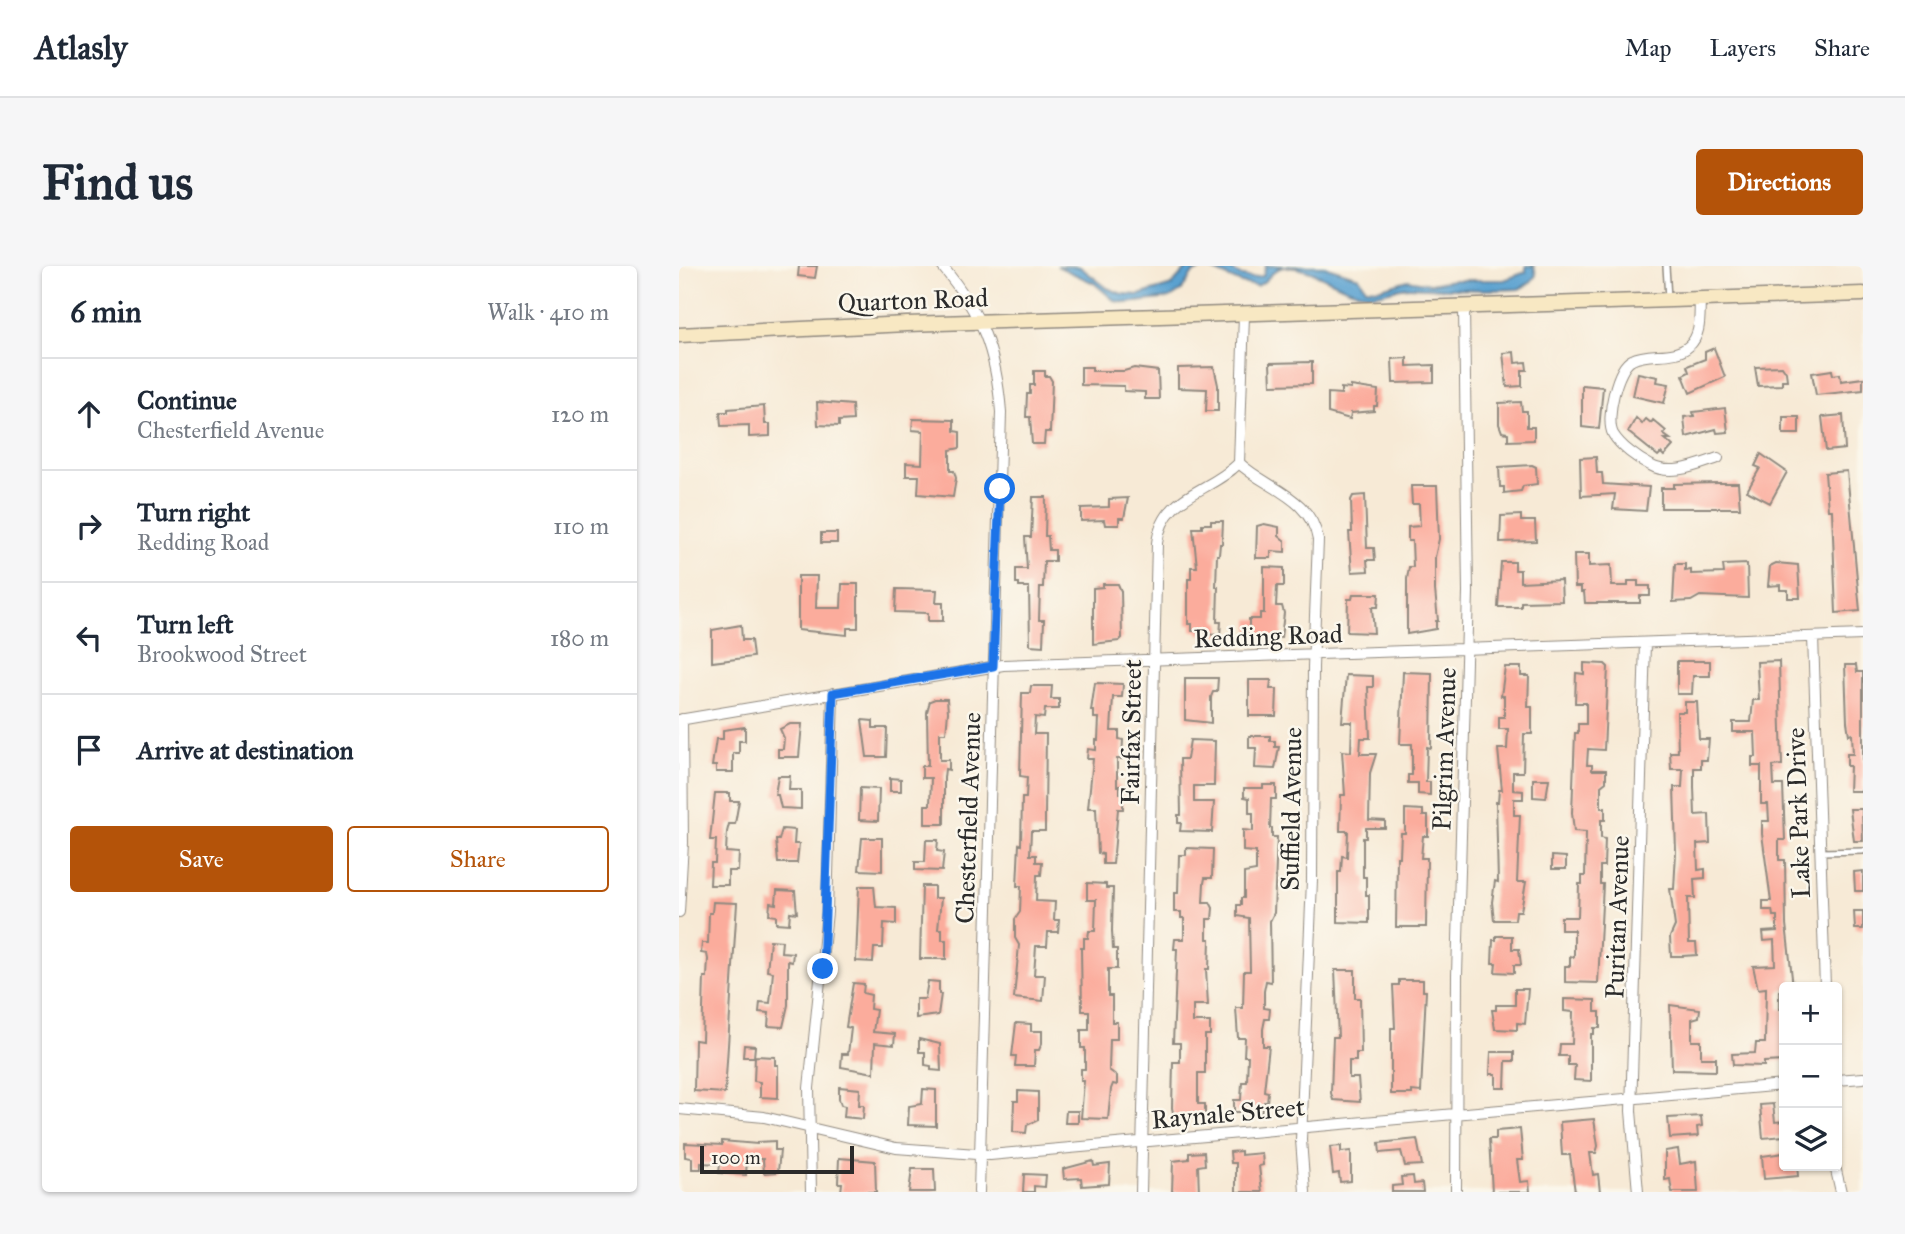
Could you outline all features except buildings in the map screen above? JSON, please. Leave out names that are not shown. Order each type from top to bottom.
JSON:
[{"type":"street","name":"Chesterfield Avenue","points":[[942,266],[964,292],[982,322],[996,370],[1001,412],[979,1192]]},
{"type":"street","name":"Quarton Road","points":[[679,335],[982,322],[1863,295]]},
{"type":"street","points":[[1700,300],[1698,332],[1688,346],[1673,353],[1634,358],[1622,369],[1610,425],[1615,437],[1656,468],[1673,470],[1718,458]]},
{"type":"street","name":"Pilgrim Avenue","points":[[1456,1192],[1455,1114],[1467,649],[1464,308]]},
{"type":"street","points":[[1239,463],[1244,315]]},
{"type":"street","name":"Suffield Avenue","points":[[1239,463],[1258,479],[1297,502],[1314,523],[1318,548],[1312,880],[1301,1127],[1305,1192]]},
{"type":"street","name":"Fairfax Street","points":[[1140,1192],[1157,543],[1162,519],[1174,505],[1225,477],[1239,463]]},
{"type":"street","name":"Redding Road","points":[[680,720],[993,666],[1863,635]]},
{"type":"street","name":"Lake Park Drive","points":[[1813,637],[1825,982]]},
{"type":"street","name":"Puritan Avenue","points":[[1638,1192],[1632,1135],[1632,1098],[1645,643]]},
{"type":"street","points":[[811,1192],[808,1126],[811,1059],[820,1002],[827,912],[833,693]]},
{"type":"street","points":[[679,912],[683,843],[680,720]]},
{"type":"street","points":[[1842,1080],[1863,1078]]},
{"type":"street","name":"Raynale Street","points":[[679,1109],[764,1117],[896,1149],[980,1156],[1779,1085]]},
{"type":"street","points":[[1837,1171],[1840,1192]]},
{"type":"lane","points":[[1666,266],[1668,301]]},
{"type":"lane","points":[[1821,852],[1863,851]]},
{"type":"water","points":[[1057,266],[1080,267],[1107,288],[1122,294],[1139,295],[1172,285],[1189,266],[1225,266],[1242,276],[1253,278],[1263,276],[1266,266],[1324,266],[1359,277],[1366,288],[1378,289],[1408,280],[1430,284],[1453,280],[1504,280],[1526,272],[1526,266],[1534,266],[1536,275],[1530,283],[1519,289],[1406,287],[1369,294],[1295,268],[1279,268],[1257,286],[1241,283],[1206,267],[1193,273],[1181,291],[1170,298],[1127,303],[1115,301],[1094,283]]},
{"type":"route","points":[[823,969],[833,693],[993,666],[1000,489]]}]
